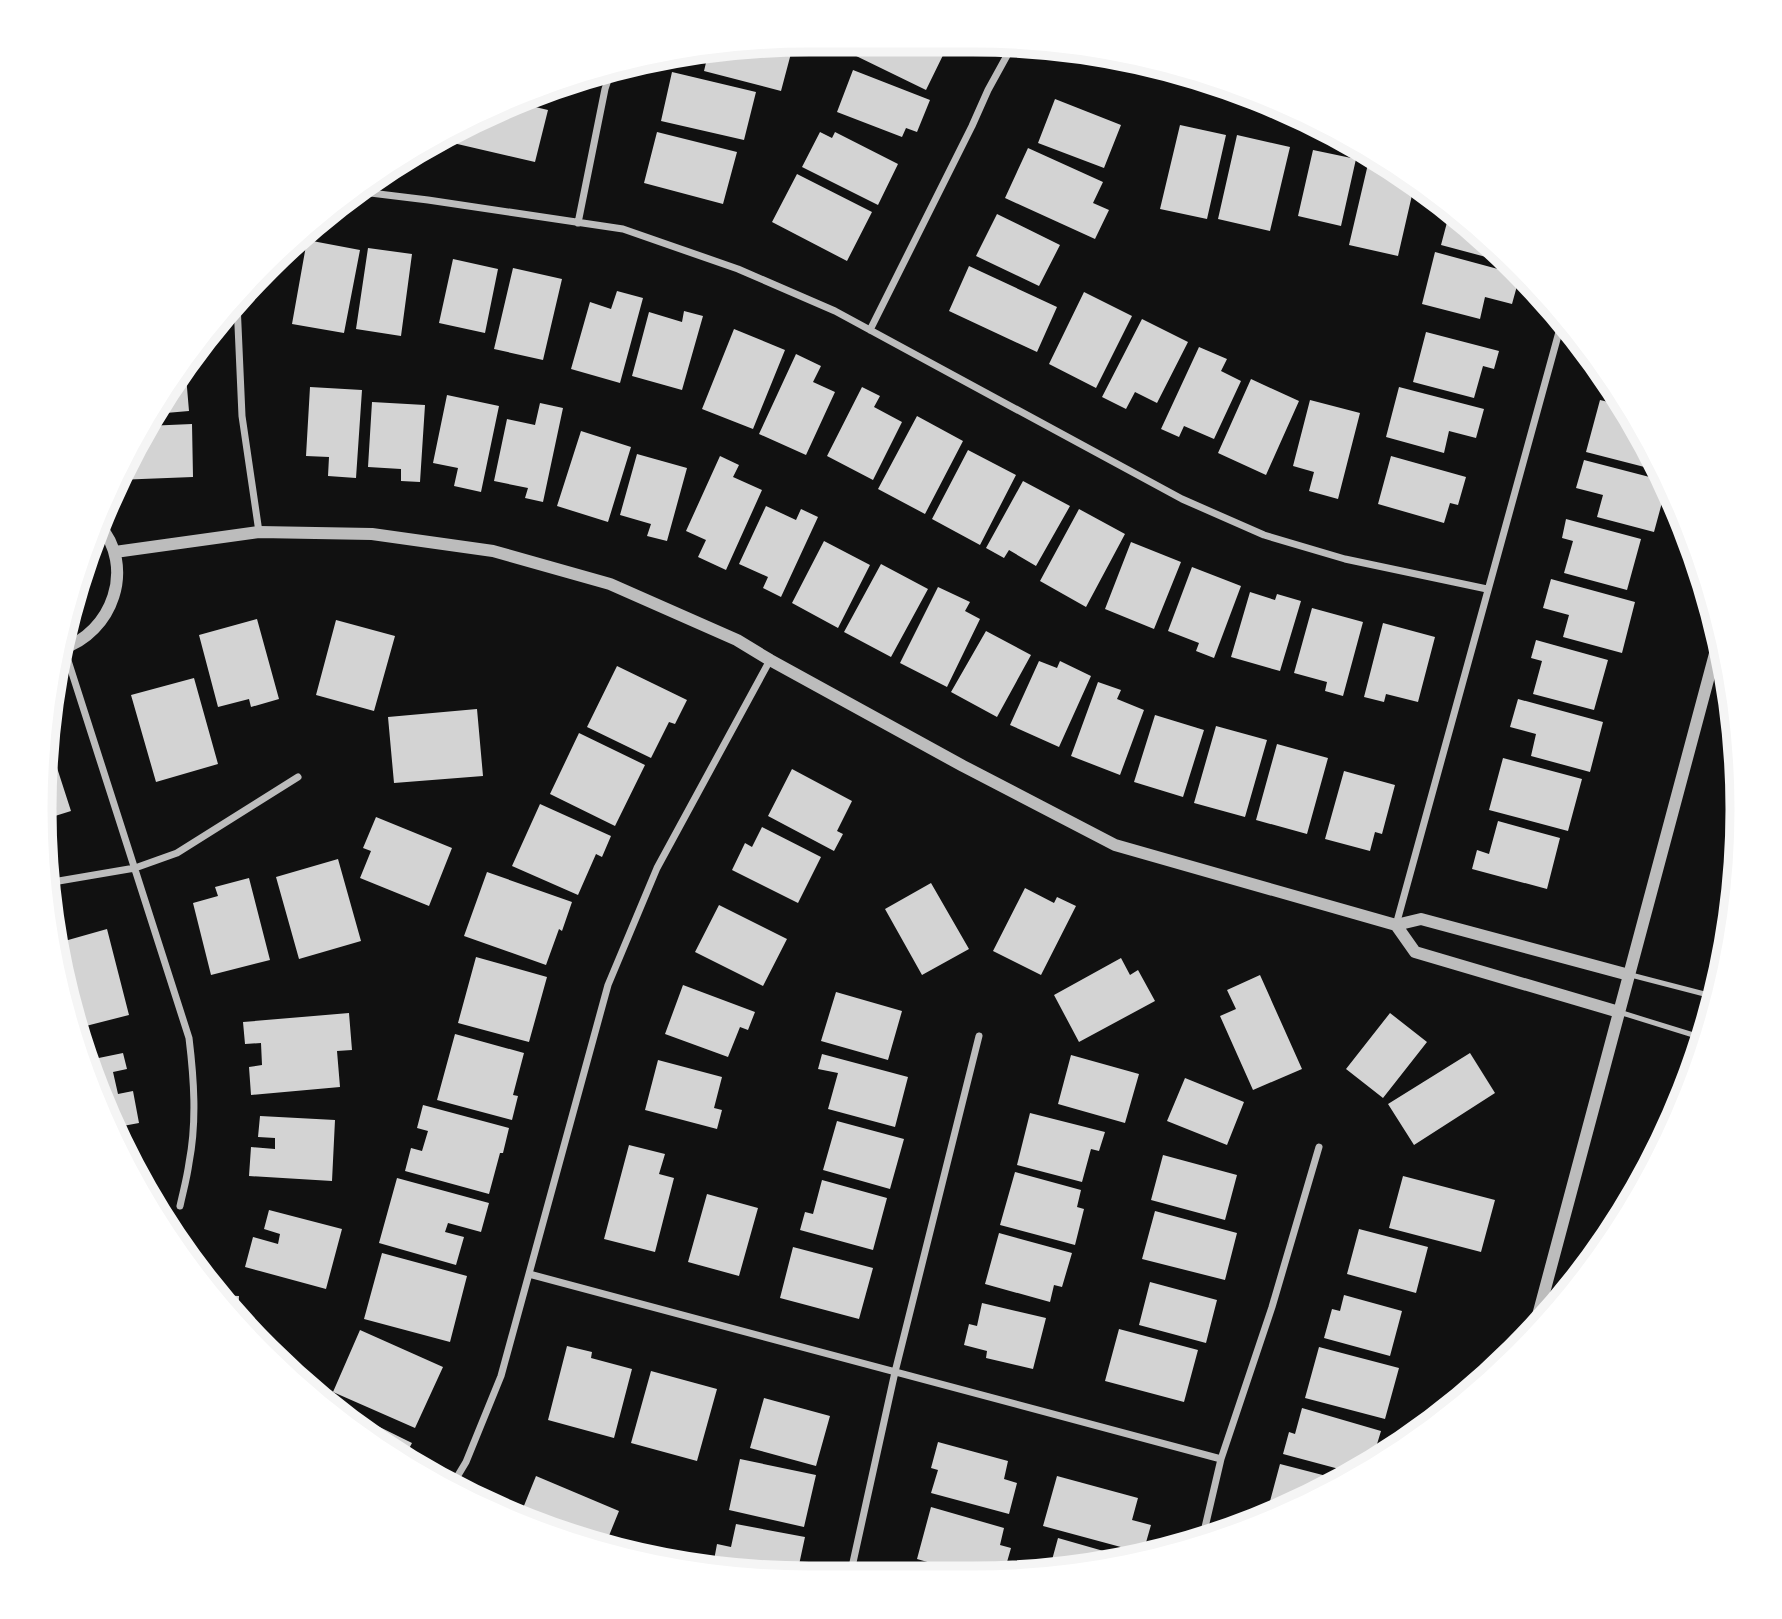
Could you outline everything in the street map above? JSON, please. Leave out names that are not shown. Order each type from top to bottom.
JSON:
[{"type":"street","points":[[870,330],[1008,53]]},
{"type":"street","points":[[578,223],[608,80]]},
{"type":"street","points":[[371,193],[623,229],[738,269],[835,311],[1182,499],[1264,535],[1345,559],[1487,589]]},
{"type":"street","points":[[237,313],[242,416],[259,532]]},
{"type":"street","points":[[1396,925],[1559,331]]},
{"type":"street","points":[[115,552],[259,532],[372,534],[493,551],[610,584],[737,640],[963,766],[1115,845],[1396,925],[1421,919],[1629,975]]},
{"type":"street","points":[[71,643],[92,632],[109,611],[118,579],[115,552],[105,533]]},
{"type":"street","points":[[1539,1312],[1714,658]]},
{"type":"street","points":[[457,1478],[466,1462],[501,1376],[608,985],[657,869],[770,660]]},
{"type":"street","points":[[67,661],[189,1038],[194,1073],[192,1140],[180,1206]]},
{"type":"street","points":[[56,881],[135,868],[177,853],[298,777]]},
{"type":"street","points":[[1396,925],[1415,952],[1619,1012]]},
{"type":"street","points":[[852,1566],[895,1372],[979,1036]]},
{"type":"street","points":[[1204,1530],[1221,1459],[1272,1307],[1319,1147]]},
{"type":"street","points":[[529,1274],[1221,1459]]},
{"type":"lane","points":[[1629,975],[1706,995]]},
{"type":"lane","points":[[1619,1012],[1695,1035]]},
{"type":"building","points":[[850,52],[945,52],[926,90]]},
{"type":"building","points":[[791,53],[781,91],[704,71],[707,60]]},
{"type":"building","points":[[853,70],[930,100],[917,132],[906,128],[902,137],[837,112]]},
{"type":"building","points":[[672,72],[756,92],[744,140],[661,121]]},
{"type":"building","points":[[1055,99],[1121,125],[1104,168],[1038,143]]},
{"type":"building","points":[[531,106],[548,110],[535,162],[453,143]]},
{"type":"building","points":[[1180,125],[1226,135],[1207,219],[1160,209]]},
{"type":"building","points":[[657,132],[737,152],[723,204],[644,183]]},
{"type":"building","points":[[820,132],[832,138],[835,132],[898,164],[878,205],[802,167]]},
{"type":"building","points":[[1237,135],[1290,147],[1270,231],[1218,219]]},
{"type":"building","points":[[1028,148],[1103,182],[1093,203],[1109,210],[1095,239],[1005,198]]},
{"type":"building","points":[[1313,150],[1356,159],[1341,226],[1298,216]]},
{"type":"building","points":[[1368,164],[1412,194],[1398,256],[1349,245]]},
{"type":"building","points":[[797,174],[872,212],[847,261],[772,222]]},
{"type":"building","points":[[997,214],[1060,245],[1039,286],[976,256]]},
{"type":"building","points":[[1447,221],[1492,258],[1441,245]]},
{"type":"building","points":[[310,240],[360,250],[344,333],[292,324],[306,243]]},
{"type":"building","points":[[368,248],[412,254],[401,336],[356,329]]},
{"type":"building","points":[[1435,252],[1505,271],[1518,284],[1512,304],[1485,297],[1480,319],[1422,304]]},
{"type":"building","points":[[453,259],[498,269],[485,333],[439,323]]},
{"type":"building","points":[[969,266],[1057,307],[1037,352],[949,311]]},
{"type":"building","points":[[513,268],[562,279],[543,360],[494,349]]},
{"type":"building","points":[[617,291],[643,298],[620,383],[571,369],[590,302],[611,309]]},
{"type":"building","points":[[1084,292],[1132,316],[1096,388],[1049,364]]},
{"type":"building","points":[[684,311],[703,316],[682,390],[632,376],[649,312],[682,322]]},
{"type":"building","points":[[1142,319],[1188,342],[1157,403],[1135,392],[1126,409],[1102,397]]},
{"type":"building","points":[[734,329],[785,350],[753,429],[702,409]]},
{"type":"building","points":[[1426,332],[1499,351],[1494,369],[1483,366],[1474,398],[1413,382]]},
{"type":"building","points":[[1199,347],[1227,359],[1221,371],[1241,381],[1214,439],[1184,426],[1179,437],[1161,429]]},
{"type":"building","points":[[796,354],[821,366],[813,382],[835,392],[806,455],[759,434]]},
{"type":"building","points":[[1251,379],[1299,401],[1266,475],[1218,453]]},
{"type":"building","points":[[186,380],[189,411],[165,413]]},
{"type":"building","points":[[310,387],[362,390],[356,478],[328,476],[329,457],[306,456]]},
{"type":"building","points":[[862,387],[880,396],[874,407],[902,422],[873,480],[827,456]]},
{"type":"building","points":[[1399,387],[1484,409],[1476,438],[1449,431],[1444,453],[1386,437]]},
{"type":"building","points":[[447,395],[499,406],[481,492],[454,486],[458,468],[433,463]]},
{"type":"building","points":[[1310,400],[1360,413],[1338,499],[1309,491],[1314,472],[1293,466]]},
{"type":"building","points":[[1600,400],[1610,402],[1647,468],[1586,452]]},
{"type":"building","points":[[372,402],[425,405],[420,482],[401,481],[401,469],[368,467]]},
{"type":"building","points":[[540,403],[563,408],[543,502],[525,498],[528,488],[494,481],[507,419],[535,425]]},
{"type":"building","points":[[917,416],[963,441],[925,514],[878,489]]},
{"type":"building","points":[[192,424],[193,477],[129,479],[157,426]]},
{"type":"building","points":[[581,431],[631,447],[608,522],[557,506]]},
{"type":"building","points":[[968,450],[1016,475],[980,545],[932,519]]},
{"type":"building","points":[[637,454],[687,468],[667,541],[647,536],[651,524],[620,515]]},
{"type":"building","points":[[720,456],[739,465],[733,477],[762,490],[726,570],[698,557],[706,540],[686,531]]},
{"type":"building","points":[[1391,456],[1466,477],[1458,505],[1450,503],[1444,523],[1378,504]]},
{"type":"building","points":[[1584,460],[1652,478],[1663,500],[1654,532],[1597,517],[1603,495],[1576,488]]},
{"type":"building","points":[[1023,481],[1070,506],[1036,566],[1009,550],[1004,558],[986,548]]},
{"type":"building","points":[[766,506],[796,520],[801,509],[818,517],[781,597],[763,588],[768,577],[739,564]]},
{"type":"building","points":[[1079,509],[1125,534],[1086,607],[1040,581]]},
{"type":"building","points":[[1566,519],[1641,539],[1627,590],[1564,573],[1573,541],[1562,538]]},
{"type":"building","points":[[824,541],[870,565],[838,628],[792,603]]},
{"type":"building","points":[[1131,542],[1181,562],[1154,629],[1105,609]]},
{"type":"building","points":[[881,564],[928,589],[891,657],[844,632]]},
{"type":"building","points":[[1192,567],[1241,586],[1214,658],[1196,651],[1199,643],[1168,631]]},
{"type":"building","points":[[1551,579],[1635,602],[1622,653],[1563,637],[1569,615],[1543,608]]},
{"type":"building","points":[[938,587],[970,602],[965,611],[980,619],[947,687],[900,663]]},
{"type":"building","points":[[1250,592],[1275,600],[1277,594],[1301,601],[1280,671],[1231,657]]},
{"type":"building","points":[[1312,608],[1363,622],[1343,696],[1325,691],[1327,682],[1294,673]]},
{"type":"building","points":[[257,619],[279,699],[251,707],[249,699],[218,707],[199,635]]},
{"type":"building","points":[[336,620],[395,636],[374,711],[316,695]]},
{"type":"building","points":[[1383,623],[1435,637],[1418,702],[1386,694],[1384,702],[1364,697]]},
{"type":"building","points":[[986,631],[1031,655],[997,717],[951,692]]},
{"type":"building","points":[[1536,640],[1608,660],[1594,710],[1533,694],[1542,661],[1531,658]]},
{"type":"building","points":[[1039,661],[1057,668],[1060,661],[1091,676],[1059,747],[1010,725]]},
{"type":"building","points":[[617,666],[687,700],[675,724],[669,722],[651,758],[587,727]]},
{"type":"building","points":[[194,678],[218,764],[156,782],[131,695]]},
{"type":"building","points":[[1098,682],[1121,690],[1117,699],[1144,710],[1120,775],[1071,756]]},
{"type":"building","points":[[1518,699],[1603,722],[1590,772],[1531,756],[1536,734],[1510,727]]},
{"type":"building","points":[[477,709],[483,776],[394,783],[388,717]]},
{"type":"building","points":[[1155,715],[1204,730],[1183,797],[1134,782]]},
{"type":"building","points":[[1216,726],[1267,740],[1245,817],[1194,803]]},
{"type":"building","points":[[579,733],[645,765],[615,826],[550,794]]},
{"type":"building","points":[[1277,744],[1328,758],[1307,834],[1256,820]]},
{"type":"building","points":[[1503,758],[1582,779],[1568,831],[1489,810]]},
{"type":"building","points":[[54,759],[71,811],[55,816],[52,808]]},
{"type":"building","points":[[792,769],[852,801],[837,831],[843,834],[834,851],[768,816]]},
{"type":"building","points":[[1344,771],[1395,785],[1382,834],[1375,832],[1370,851],[1325,839]]},
{"type":"building","points":[[540,804],[611,836],[602,857],[596,854],[578,895],[512,866]]},
{"type":"building","points":[[376,817],[452,848],[429,906],[360,878],[371,851],[363,848]]},
{"type":"building","points":[[1498,821],[1560,838],[1547,889],[1472,869],[1477,850],[1489,854]]},
{"type":"building","points":[[762,827],[821,857],[798,903],[732,870],[745,843],[752,847]]},
{"type":"building","points":[[338,859],[361,941],[299,959],[276,877]]},
{"type":"building","points":[[487,872],[572,902],[546,965],[464,936]]},
{"type":"building","points":[[249,878],[270,960],[211,975],[193,903],[218,896],[215,887]]},
{"type":"building","points":[[931,883],[969,949],[922,975],[885,909]]},
{"type":"building","points":[[1025,888],[1054,903],[1057,897],[1076,906],[1041,975],[993,951]]},
{"type":"building","points":[[719,905],[787,939],[763,986],[695,952]]},
{"type":"building","points":[[107,929],[129,1015],[85,1026],[64,941]]},
{"type":"building","points":[[476,957],[547,977],[529,1042],[458,1023]]},
{"type":"building","points":[[1121,958],[1130,975],[1138,970],[1155,1001],[1079,1042],[1054,995]]},
{"type":"building","points":[[1260,975],[1302,1069],[1253,1090],[1220,1016],[1236,1009],[1227,990]]},
{"type":"building","points":[[683,985],[755,1012],[748,1030],[740,1027],[728,1057],[665,1034]]},
{"type":"building","points":[[836,992],[902,1011],[888,1060],[821,1041]]},
{"type":"building","points":[[349,1013],[352,1050],[337,1051],[340,1087],[251,1095],[249,1067],[262,1065],[261,1043],[245,1044],[243,1022]]},
{"type":"building","points":[[1390,1013],[1427,1042],[1383,1098],[1346,1069]]},
{"type":"building","points":[[455,1034],[524,1053],[513,1095],[518,1096],[512,1120],[437,1100]]},
{"type":"building","points":[[123,1053],[127,1069],[113,1072],[118,1094],[133,1091],[139,1123],[123,1126],[95,1059]]},
{"type":"building","points":[[1470,1053],[1495,1093],[1414,1145],[1388,1104]]},
{"type":"building","points":[[822,1054],[908,1077],[895,1127],[828,1109],[838,1073],[818,1069]]},
{"type":"building","points":[[1071,1055],[1139,1074],[1125,1123],[1058,1104]]},
{"type":"building","points":[[658,1060],[722,1077],[714,1108],[722,1110],[717,1129],[645,1110]]},
{"type":"building","points":[[1185,1078],[1244,1102],[1227,1145],[1167,1121]]},
{"type":"building","points":[[423,1105],[509,1128],[489,1194],[405,1171],[411,1148],[422,1151],[428,1131],[417,1128]]},
{"type":"building","points":[[1030,1113],[1105,1132],[1099,1151],[1091,1149],[1082,1182],[1017,1165]]},
{"type":"building","points":[[260,1116],[335,1120],[332,1181],[249,1176],[251,1147],[275,1149],[275,1138],[258,1137]]},
{"type":"building","points":[[837,1121],[904,1139],[890,1189],[823,1170]]},
{"type":"building","points":[[629,1145],[665,1154],[659,1174],[674,1178],[655,1252],[604,1239]]},
{"type":"building","points":[[1163,1155],[1237,1175],[1225,1220],[1151,1200]]},
{"type":"building","points":[[1015,1172],[1081,1190],[1077,1207],[1084,1209],[1075,1245],[1000,1225]]},
{"type":"building","points":[[1403,1176],[1495,1200],[1481,1252],[1389,1228]]},
{"type":"building","points":[[397,1178],[489,1203],[481,1232],[448,1223],[445,1232],[464,1237],[456,1265],[379,1243]]},
{"type":"building","points":[[822,1180],[887,1198],[873,1250],[800,1230],[805,1212],[813,1214]]},
{"type":"building","points":[[707,1194],[758,1208],[739,1276],[688,1262]]},
{"type":"building","points":[[269,1210],[342,1229],[326,1289],[245,1267],[253,1237],[278,1244],[280,1234],[264,1229]]},
{"type":"building","points":[[1155,1211],[1237,1233],[1225,1280],[1142,1259]]},
{"type":"building","points":[[1359,1229],[1428,1247],[1416,1293],[1347,1274]]},
{"type":"building","points":[[999,1233],[1072,1253],[1062,1287],[1054,1285],[1050,1302],[985,1284]]},
{"type":"building","points":[[793,1247],[873,1268],[859,1319],[780,1298]]},
{"type":"building","points":[[382,1253],[467,1276],[450,1342],[364,1319]]},
{"type":"building","points":[[1150,1282],[1217,1300],[1206,1343],[1139,1325]]},
{"type":"building","points":[[1344,1295],[1402,1311],[1390,1356],[1324,1338],[1332,1309],[1340,1311]]},
{"type":"building","points":[[229,1296],[239,1296],[239,1307]]},
{"type":"building","points":[[982,1303],[1046,1318],[1033,1369],[986,1358],[987,1351],[964,1345],[969,1324],[977,1326]]},
{"type":"building","points":[[1119,1329],[1198,1350],[1184,1402],[1105,1381]]},
{"type":"building","points":[[360,1330],[443,1367],[415,1428],[333,1392]]},
{"type":"building","points":[[567,1346],[592,1352],[591,1358],[632,1369],[614,1438],[548,1420]]},
{"type":"building","points":[[1319,1347],[1399,1368],[1385,1419],[1305,1398]]},
{"type":"building","points":[[651,1371],[717,1389],[697,1461],[631,1443]]},
{"type":"building","points":[[764,1398],[830,1416],[816,1466],[750,1448]]},
{"type":"building","points":[[1302,1408],[1381,1431],[1375,1450],[1342,1470],[1283,1454],[1289,1432],[1295,1434]]},
{"type":"building","points":[[357,1416],[412,1443],[408,1451]]},
{"type":"building","points":[[938,1442],[1008,1461],[1004,1479],[1017,1483],[1009,1514],[931,1493],[938,1470],[931,1468]]},
{"type":"building","points":[[740,1459],[816,1475],[804,1527],[729,1510]]},
{"type":"building","points":[[1280,1464],[1329,1477],[1307,1488],[1269,1506]]},
{"type":"building","points":[[536,1476],[619,1511],[608,1539],[522,1510]]},
{"type":"building","points":[[1057,1476],[1138,1498],[1132,1520],[1151,1525],[1145,1546],[1130,1550],[1043,1526]]},
{"type":"building","points":[[931,1507],[1004,1528],[1000,1545],[1011,1548],[1006,1565],[941,1566],[917,1559]]},
{"type":"building","points":[[736,1524],[805,1537],[799,1566],[714,1560],[717,1544],[731,1547]]},
{"type":"building","points":[[1058,1538],[1112,1553],[1071,1560],[1051,1562]]}]
